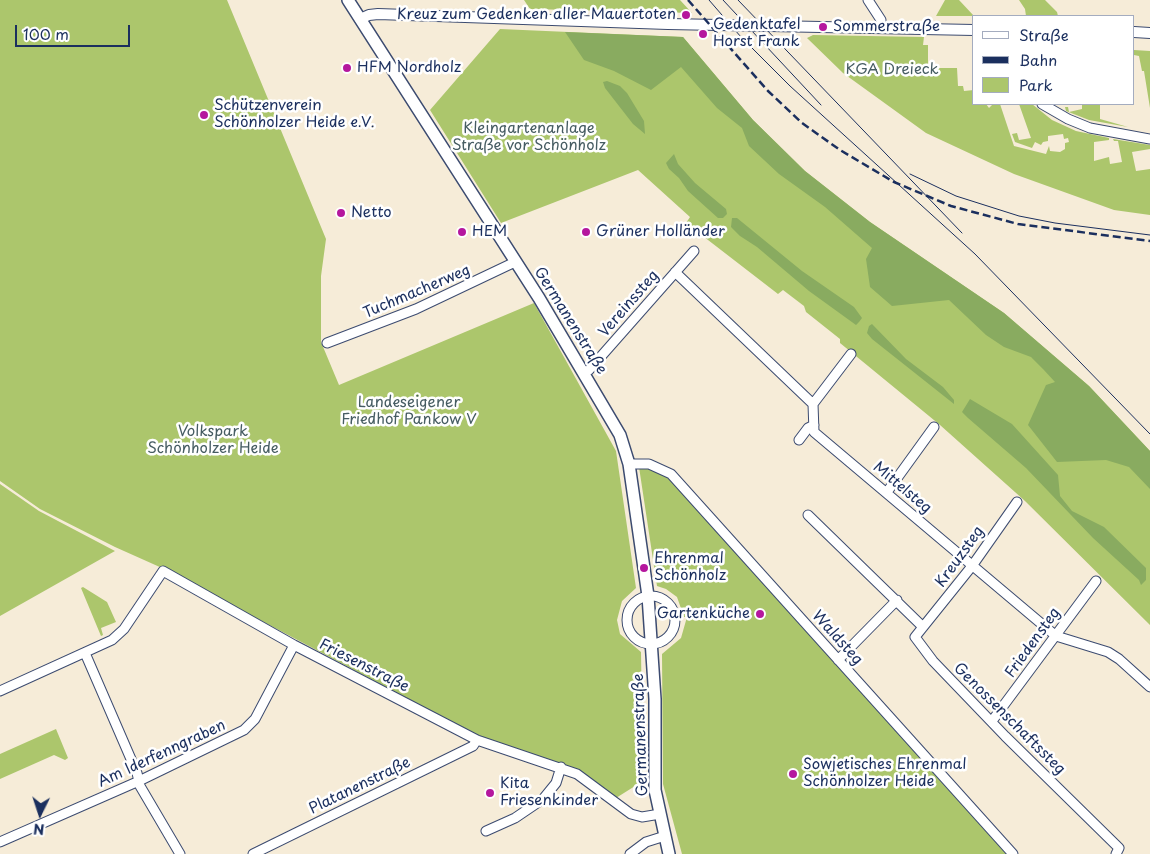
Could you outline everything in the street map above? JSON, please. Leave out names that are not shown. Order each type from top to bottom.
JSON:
[{"type":"main road","name":"Germanenstraße","points":[[348,0],[584,372],[620,435],[629,464],[648,596],[652,644],[654,772],[660,814],[669,854]]},
{"type":"street","points":[[868,0],[881,20],[881,27]]},
{"type":"street","points":[[360,19],[369,14],[378,14],[972,30]]},
{"type":"street","points":[[1135,32],[1150,32]]},
{"type":"street","points":[[1044,105],[1068,119],[1090,128],[1150,139]]},
{"type":"street","name":"Vereinssteg","points":[[584,372],[589,370],[694,251]]},
{"type":"street","name":"Tuchmacherweg","points":[[327,343],[428,304],[515,262]]},
{"type":"street","points":[[675,272],[813,404],[815,408],[814,426],[808,428],[799,440]]},
{"type":"street","points":[[813,404],[851,354]]},
{"type":"street","name":"Mittelsteg","points":[[814,426],[814,432],[1056,636],[1108,652],[1119,659],[1150,688]]},
{"type":"street","points":[[887,492],[934,427]]},
{"type":"street","name":"Waldsteg","points":[[629,464],[649,464],[671,474],[1012,854]]},
{"type":"street","name":"Kreuzsteg","points":[[923,626],[972,566],[1017,502]]},
{"type":"street","points":[[808,516],[923,626]]},
{"type":"street","name":"Friesenstraße","points":[[85,653],[118,635],[163,571],[294,644],[477,740],[561,767],[590,782],[631,814],[642,818],[660,814]]},
{"type":"street","name":"Friedensteg","points":[[992,721],[1096,581]]},
{"type":"street","points":[[648,596],[655,596],[668,602],[675,615],[672,633],[663,641],[652,644],[635,638],[628,626],[627,619],[632,606],[648,596]]},
{"type":"street","points":[[838,660],[897,600]]},
{"type":"street","name":"Genossenschaftssteg","points":[[923,626],[915,637],[921,648],[1119,848],[1116,854]]},
{"type":"street","name":"Am Iderfenngraben","points":[[0,842],[140,780],[250,726],[294,644]]},
{"type":"street","points":[[0,691],[85,653],[140,780],[180,854]]},
{"type":"street","name":"Platanenstraße","points":[[252,854],[473,746],[477,740]]},
{"type":"street","points":[[486,831],[515,818],[543,799],[556,783],[561,767]]},
{"type":"street","points":[[630,854],[646,842],[665,836]]},
{"type":"green space","name":"Volkspark Schönholzer Heide","points":[[0,0],[227,0],[326,239],[321,276],[321,342],[339,385],[534,303],[616,451],[636,588],[622,601],[617,620],[620,634],[641,652],[643,781],[616,798],[577,769],[484,739],[162,568],[115,547],[40,509],[0,481]]},
{"type":"green space","points":[[524,0],[680,0],[692,13],[530,9]]},
{"type":"green space","points":[[945,0],[959,0],[973,15],[972,16],[936,16]]},
{"type":"green space","points":[[1019,0],[1045,0],[1058,15],[1026,15],[1025,9]]},
{"type":"green space","name":"Kleingartenanlage Straße vor Schönholz","points":[[500,29],[683,37],[753,120],[805,171],[870,222],[1004,313],[1089,386],[1150,451],[1150,625],[1025,501],[940,425],[840,343],[840,339],[806,312],[804,306],[783,290],[778,294],[686,223],[690,217],[638,170],[501,223],[430,110]]},
{"type":"green space","points":[[565,32],[683,37],[753,120],[805,171],[870,222],[1004,313],[1089,386],[1150,451],[1150,489],[1129,467],[1106,460],[1057,462],[1028,425],[1046,385],[1055,382],[1043,369],[1031,357],[1004,347],[986,335],[949,300],[892,306],[870,287],[866,259],[872,248],[825,207],[779,174],[749,146],[742,128],[717,108],[681,67],[651,90],[614,71],[584,60]]},
{"type":"green space","name":"KGA Dreieck","points":[[813,35],[924,37],[923,45],[928,45],[928,65],[931,68],[957,68],[958,86],[963,86],[964,91],[972,90],[972,105],[987,105],[989,108],[992,105],[1000,105],[1014,146],[1046,154],[1049,146],[1050,151],[1060,152],[1065,149],[1065,143],[1069,142],[1068,138],[1064,139],[1063,134],[1048,136],[1048,141],[1043,142],[1041,145],[1035,142],[1032,148],[1015,142],[1012,134],[1017,133],[1019,140],[1031,138],[1019,105],[1033,105],[1052,120],[1076,131],[1109,138],[1109,140],[1094,142],[1094,161],[1109,157],[1110,164],[1122,162],[1118,141],[1113,139],[1150,145],[1150,149],[1132,152],[1136,171],[1150,169],[1150,215],[1114,210],[1014,174],[926,133],[843,73],[807,38]]},
{"type":"green space","points":[[1135,50],[1150,51],[1150,108],[1144,71],[1142,71],[1139,56],[1135,55]]},
{"type":"green space","points":[[607,81],[620,86],[627,93],[644,121],[645,134],[633,124],[605,88],[603,82]]},
{"type":"green space","points":[[1082,105],[1100,105],[1100,119],[1128,127],[1089,120],[1066,111],[1065,107],[1068,107],[1069,112],[1082,109]]},
{"type":"green space","points":[[674,154],[678,164],[695,183],[726,209],[727,214],[723,218],[718,218],[688,191],[679,178],[669,169],[666,163]]},
{"type":"green space","points":[[732,218],[737,218],[802,271],[854,307],[862,318],[859,322],[856,325],[809,291],[757,247],[740,236],[731,227]]},
{"type":"green space","points":[[872,324],[906,359],[943,387],[954,400],[954,404],[872,339],[867,333],[869,326]]},
{"type":"green space","points":[[970,399],[1012,424],[1058,475],[1060,496],[1072,511],[1104,527],[1146,568],[1146,580],[1141,585],[1139,580],[1093,538],[1026,468],[962,412]]},
{"type":"green space","points":[[639,467],[651,468],[672,479],[1009,854],[682,854],[663,784],[662,654],[681,638],[687,617],[684,617],[677,597],[666,589],[657,586]]},
{"type":"green space","points":[[0,484],[39,511],[115,551],[0,616]]},
{"type":"green space","points":[[83,587],[107,602],[116,622],[101,628],[103,635],[101,636],[81,588]]},
{"type":"green space","points":[[56,729],[68,758],[65,760],[54,755],[0,779],[0,754]]},
{"type":"tram line","points":[[709,0],[741,37],[790,86],[975,254],[1150,434]]},
{"type":"tram line","points":[[723,0],[821,105]]},
{"type":"tram line","points":[[738,0],[962,233]]},
{"type":"tram line","points":[[910,174],[956,196],[1019,216],[1055,223],[1150,235]]},
{"type":"railway","points":[[688,0],[768,91],[802,123],[840,150],[894,182],[951,206],[1018,224],[1150,241]]},
{"type":"place","name":"Kreuz zum Gedenken aller Mauertoten","points":[[686,15]]},
{"type":"place","name":"Sommerstraße","points":[[823,27]]},
{"type":"place","name":"Gedenktafel Horst Frank","points":[[703,34]]},
{"type":"place","name":"HFM Nordholz","points":[[347,68]]},
{"type":"place","name":"Schützenverein Schönholzer Heide e.V.","points":[[204,115]]},
{"type":"place","name":"Netto","points":[[341,213]]},
{"type":"place","name":"HEM","points":[[462,232]]},
{"type":"place","name":"Grüner Holländer","points":[[586,232]]},
{"type":"place","name":"Ehrenmal Schönholz","points":[[644,568]]},
{"type":"place","name":"Gartenküche","points":[[760,614]]},
{"type":"place","name":"Sowjetisches Ehrenmal Schönholzer Heide","points":[[793,774]]},
{"type":"place","name":"Kita Friesenkinder","points":[[490,793]]},
{"type":"park label","name":"Landeseigener Friedhof Pankow V","points":[[409,412]]}]
